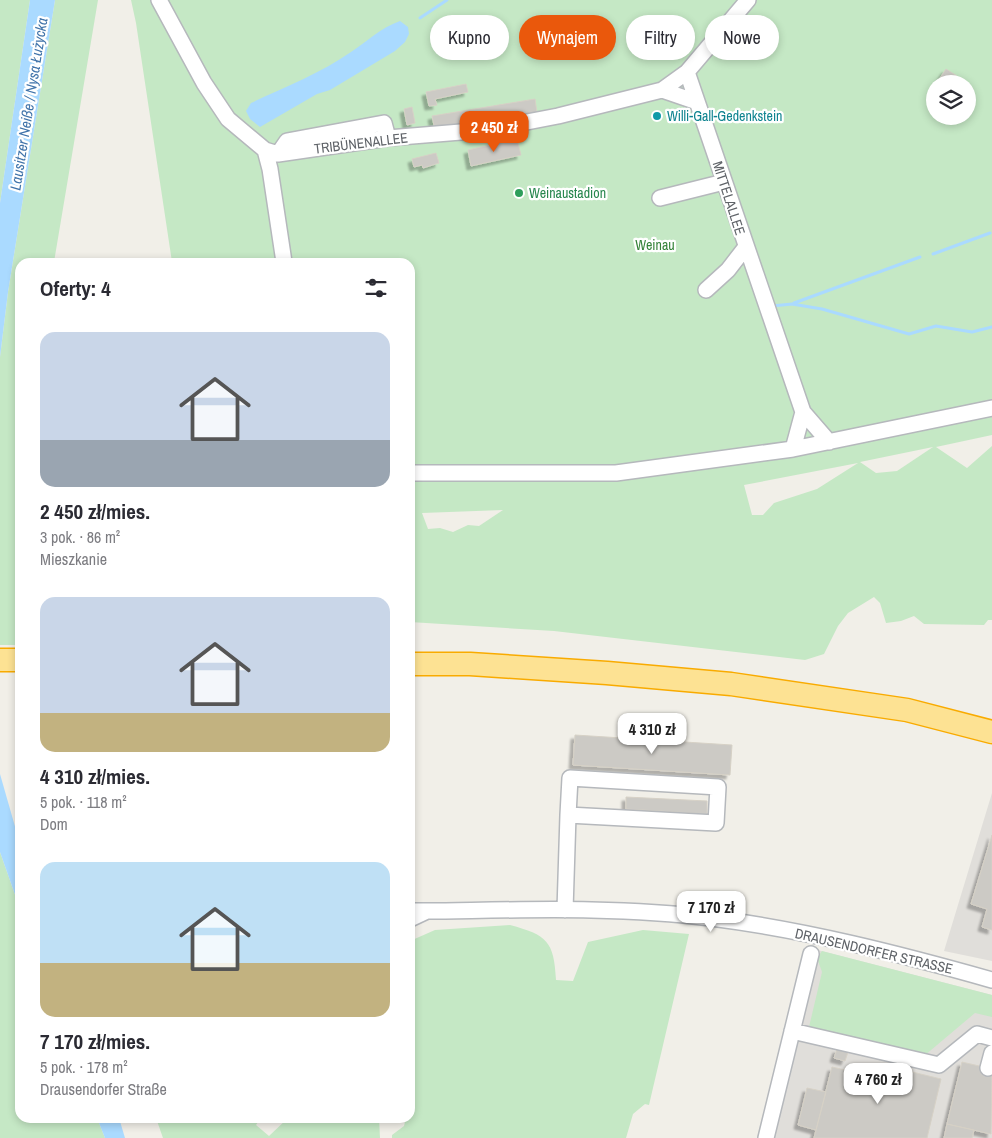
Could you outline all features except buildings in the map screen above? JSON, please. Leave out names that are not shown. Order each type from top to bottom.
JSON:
[{"type":"highway","points":[[0,660],[15,660]]},
{"type":"highway","points":[[415,664],[470,664],[607,672],[740,685],[907,710],[992,732]]},
{"type":"street","points":[[159,0],[204,83],[228,119],[272,152],[270,169],[283,258]]},
{"type":"street","points":[[687,72],[748,0]]},
{"type":"street","name":"TRIBÜNENALLEE","points":[[272,152],[388,138],[485,130],[558,116],[662,90],[687,72]]},
{"type":"street","name":"MITTELALLEE","points":[[687,72],[745,248],[803,412],[829,442]]},
{"type":"street","points":[[662,90],[697,102]]},
{"type":"street","points":[[660,198],[724,182]]},
{"type":"street","points":[[706,290],[728,270],[745,248]]},
{"type":"street","points":[[415,473],[616,473],[793,449],[992,408]]},
{"type":"street","points":[[793,449],[803,412]]},
{"type":"street","points":[[565,910],[568,815],[570,778],[718,787],[716,823],[568,815]]},
{"type":"street","name":"DRAUSENDORFER STRASSE","points":[[415,911],[565,910],[711,918],[814,935],[992,980]]},
{"type":"street","name":"DRAUSENDORFER STRASSE","points":[[415,917],[427,911]]},
{"type":"street","points":[[766,1138],[811,954]]},
{"type":"street","points":[[792,1031],[939,1066],[977,1034],[992,1038]]},
{"type":"street","points":[[988,1068],[992,1053]]},
{"type":"shaded area","points":[[992,793],[992,961],[944,951]]},
{"type":"shaded area","points":[[806,947],[992,995],[992,1138],[757,1138]]},
{"type":"green space","points":[[0,0],[30,0],[0,203]]},
{"type":"green space","points":[[55,0],[98,0],[55,258],[15,258],[15,645],[0,645],[0,357],[8,292]]},
{"type":"green space","name":"Weinau","points":[[131,0],[992,0],[992,435],[936,447],[967,468],[992,446],[992,620],[988,620],[984,625],[924,624],[914,616],[901,621],[886,623],[880,603],[874,597],[848,613],[838,626],[824,654],[805,660],[554,631],[415,622],[415,258],[171,258]],"holes":[[[933,447],[897,471],[876,473],[860,462]],[[858,463],[817,489],[774,503],[763,515],[752,515],[744,485]],[[503,510],[479,526],[468,525],[453,532],[440,528],[428,529],[422,513]]]},
{"type":"green space","points":[[0,852],[15,895],[15,1123],[99,1123],[105,1138],[0,1138]]},
{"type":"green space","points":[[510,925],[533,932],[546,942],[550,948],[556,980],[573,981],[588,942],[643,930],[689,934],[649,1105],[645,1104],[633,1114],[626,1138],[392,1138],[392,1135],[404,1126],[405,1123],[415,1123],[415,939],[435,930]]},
{"type":"green space","points":[[822,951],[992,995],[992,1017],[975,1013],[924,1056],[809,1027],[822,972],[817,958]]},
{"type":"green space","points":[[158,1123],[257,1123],[256,1125],[269,1136],[283,1123],[379,1123],[380,1138],[163,1138]]},
{"type":"water","name":"Lausitzer Neiße / Nysa Łużycka","points":[[30,0],[55,0],[8,292],[0,357],[0,203]]},
{"type":"water","points":[[400,21],[408,27],[409,34],[405,42],[395,51],[330,90],[317,94],[260,127],[250,119],[246,111],[251,103],[328,67],[380,31]]},
{"type":"water","points":[[0,774],[15,826],[15,895],[0,852]]},
{"type":"water","points":[[99,1123],[120,1123],[125,1138],[105,1138]]},
{"type":"waterway","points":[[420,18],[447,0]]},
{"type":"waterway","points":[[933,254],[990,233]]},
{"type":"waterway","points":[[794,303],[920,257]]},
{"type":"waterway","points":[[772,306],[792,304],[822,309],[909,334],[936,326],[972,332],[992,327]]},
{"type":"place","name":"Willi-Gall-Gedenkstein","points":[[657,116]]},
{"type":"place","name":"Weinaustadion","points":[[519,193]]}]
